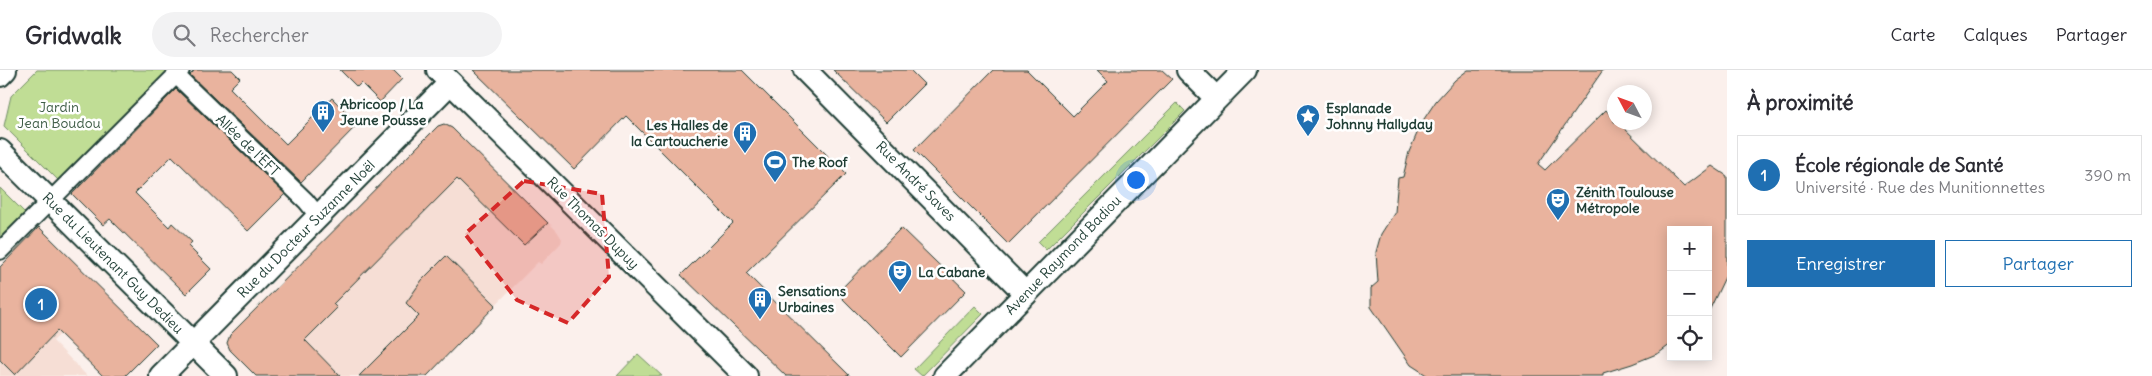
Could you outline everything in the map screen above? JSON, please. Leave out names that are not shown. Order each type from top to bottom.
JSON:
[{"type":"street","points":[[0,74],[4,70]]},
{"type":"street","name":"Rue André Saves","points":[[805,70],[1026,294]]},
{"type":"street","points":[[1188,70],[1216,98]]},
{"type":"street","name":"Avenue Raymond Badiou","points":[[945,376],[1245,70]]},
{"type":"street","points":[[0,251],[178,72]]},
{"type":"street","name":"Allée de l'EFT","points":[[178,72],[306,201],[319,217]]},
{"type":"street","name":"Rue du Docteur Suzanne Noël","points":[[161,376],[319,217],[444,76]]},
{"type":"street","name":"Rue Thomas Dupuy","points":[[444,76],[746,376]]},
{"type":"street","name":"Rue du Lieutenant Guy Dedieu","points":[[0,151],[226,376]]},
{"type":"highlighted area","points":[[524,181],[602,194],[609,277],[568,323],[517,300],[465,234]]},
{"type":"shaded area","points":[[440,125],[448,125],[452,128],[557,231],[562,239],[561,243],[541,264],[538,262],[427,376],[256,376],[230,350],[227,343],[230,335]]},
{"type":"shaded area","points":[[39,227],[70,325],[53,341],[87,376],[0,376],[0,267]]},
{"type":"green space","name":"Jardin Jean Boudou","points":[[37,70],[169,70],[58,180],[4,126],[11,96]]},
{"type":"green space","points":[[1177,103],[1185,111],[1046,250],[1038,242]]},
{"type":"green space","points":[[0,188],[25,213],[0,239]]},
{"type":"green space","points":[[975,306],[983,314],[922,376],[914,369]]},
{"type":"green space","points":[[638,354],[662,376],[617,376]]},
{"type":"building","points":[[195,70],[232,70],[240,78],[230,88],[286,144],[332,98],[358,124],[301,182],[190,75]]},
{"type":"building","points":[[340,70],[393,70],[402,79],[380,102],[361,83],[357,87]]},
{"type":"building","points":[[473,70],[742,70],[846,174],[746,273],[850,376],[786,376],[681,275],[733,223],[626,116],[574,169]]},
{"type":"building","points":[[833,70],[910,70],[924,84],[886,122]]},
{"type":"building","points":[[993,70],[1027,70],[1073,116],[1108,81],[1097,70],[1162,70],[1172,79],[1008,244],[914,150]]},
{"type":"building","name":"Zénith Toulouse Métropole","points":[[1468,70],[1603,70],[1538,164],[1545,170],[1606,110],[1607,130],[1626,130],[1684,187],[1712,166],[1727,176],[1727,273],[1712,305],[1712,226],[1667,226],[1667,347],[1659,353],[1603,373],[1603,376],[1428,376],[1411,365],[1371,307],[1371,288],[1378,282],[1376,252],[1381,234],[1395,212],[1398,178],[1403,177],[1409,152],[1422,122],[1436,101],[1455,80]]},
{"type":"building","points":[[176,89],[285,194],[248,231],[172,156],[135,193],[169,227],[172,223],[192,242],[188,246],[211,269],[186,294],[110,219],[103,225],[72,194]]},
{"type":"building","points":[[444,124],[452,128],[548,223],[524,245],[457,179],[333,304],[337,308],[305,340],[340,376],[256,376],[230,350],[227,343],[230,335],[438,126]]},
{"type":"building","points":[[39,227],[157,344],[125,376],[103,376],[57,331],[15,375],[0,360],[0,267]]},
{"type":"building","name":"La Cabane","points":[[901,228],[966,291],[901,357],[837,293]]},
{"type":"building","points":[[446,256],[496,305],[427,376],[359,376],[419,316],[406,303],[422,280]]},
{"type":"place","name":"Abricoop / La Jeune Pousse","points":[[323,133]]},
{"type":"place","name":"Esplanade Johnny Hallyday","points":[[1308,137]]},
{"type":"place","name":"Les Halles de la Cartoucherie","points":[[745,154]]},
{"type":"place","name":"The Roof","points":[[775,183]]},
{"type":"place","name":"Zénith Toulouse Métropole","points":[[1558,221]]},
{"type":"place","name":"La Cabane","points":[[900,293]]},
{"type":"place","name":"École régionale de Santé","points":[[41,304]]},
{"type":"place","name":"Sensations Urbaines","points":[[760,320]]}]
